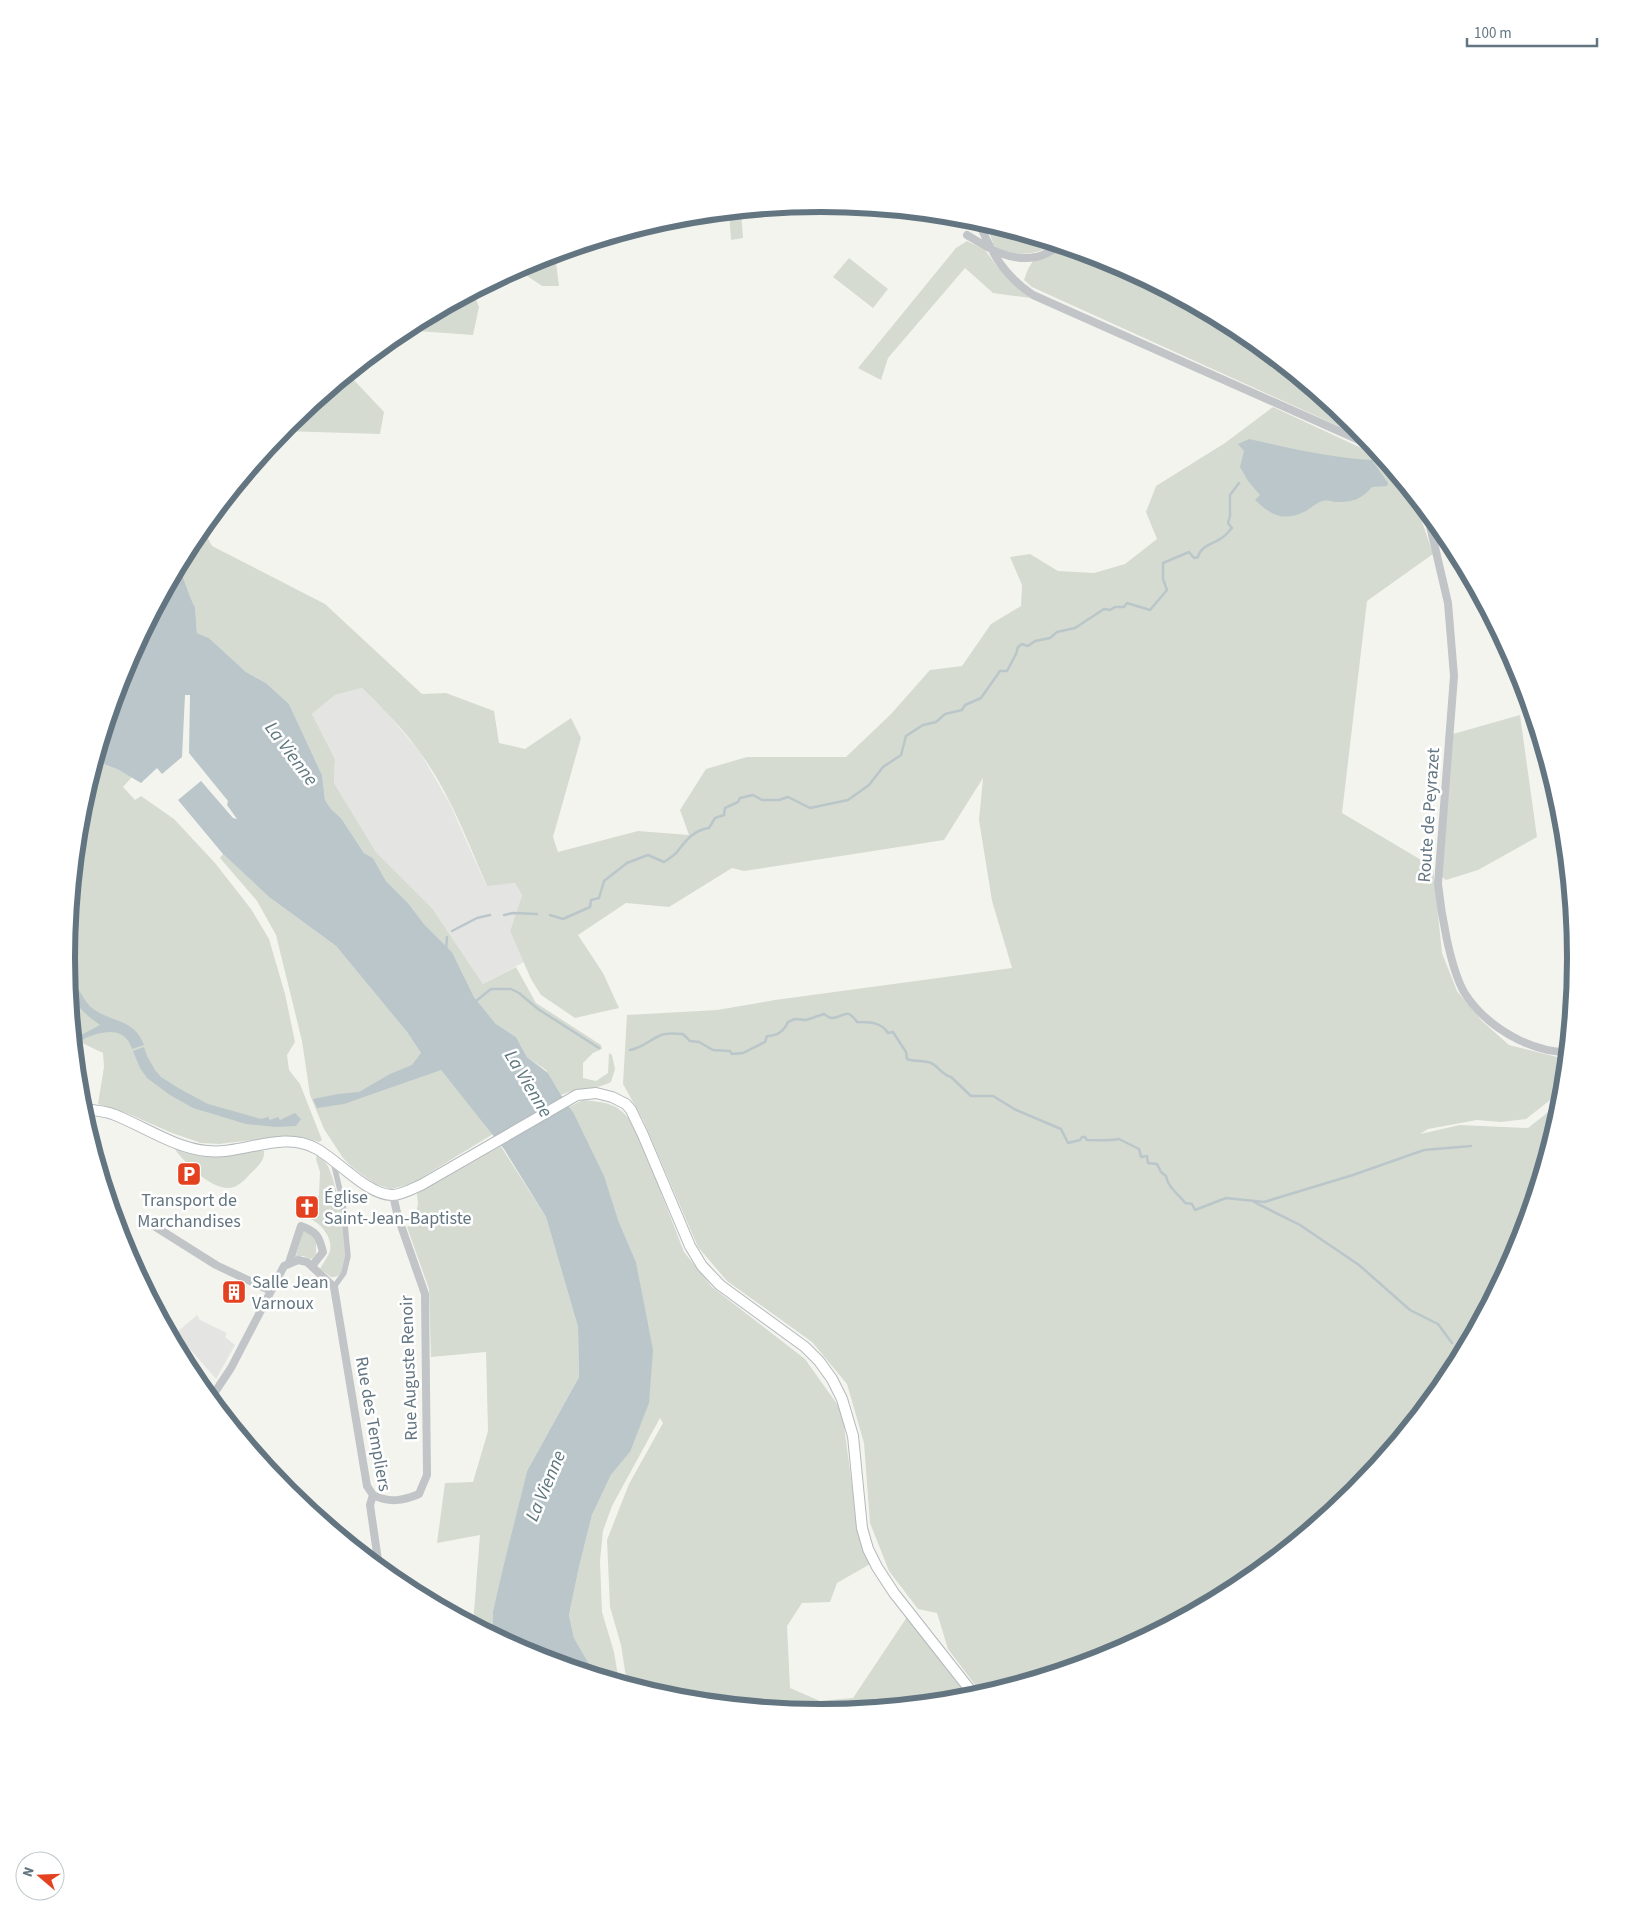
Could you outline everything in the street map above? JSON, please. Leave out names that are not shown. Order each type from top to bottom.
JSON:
[{"type":"main road","points":[[91,1111],[114,1115],[191,1148],[207,1151],[224,1151],[286,1142],[301,1142],[316,1148],[379,1192],[393,1195],[404,1193],[421,1185],[569,1099],[586,1093],[596,1093],[612,1097],[626,1104],[631,1110],[690,1246],[702,1266],[720,1285],[804,1347],[819,1361],[832,1378],[842,1399],[853,1436],[862,1528],[868,1549],[894,1593],[970,1689]]},
{"type":"street","points":[[981,229],[990,250],[1017,284],[1034,295],[1358,439]]},
{"type":"street","points":[[967,235],[990,250],[1010,257],[1037,258],[1054,250]]},
{"type":"street","name":"Route de Peyrazet","points":[[1432,531],[1448,603],[1454,676],[1438,884],[1442,915],[1453,959],[1464,992],[1483,1015],[1504,1032],[1532,1046],[1561,1052]]},
{"type":"street","points":[[215,1392],[231,1368],[284,1266],[289,1262],[298,1260],[307,1262],[334,1287],[344,1273],[348,1256],[343,1203],[333,1161]]},
{"type":"street","name":"Rue Auguste Renoir","points":[[373,1495],[389,1501],[405,1500],[419,1494],[428,1475],[424,1294],[398,1217],[393,1195]]},
{"type":"street","points":[[144,1219],[216,1265],[271,1291]]},
{"type":"street","points":[[289,1262],[300,1226],[311,1230],[319,1237],[323,1252],[312,1266]]},
{"type":"street","name":"Rue des Templiers","points":[[334,1287],[367,1486],[373,1495],[370,1505],[378,1557]]},
{"type":"shaded area","points":[[741,217],[743,238],[731,240],[729,218]]},
{"type":"shaded area","points":[[989,231],[1048,248],[1025,254],[1002,250],[994,246]]},
{"type":"shaded area","points":[[967,241],[985,250],[996,265],[1030,298],[993,293],[965,268],[888,358],[881,380],[858,368],[956,248]]},
{"type":"shaded area","points":[[1058,251],[1106,269],[1151,289],[1194,312],[1275,366],[1313,397],[1350,432],[1032,287],[1024,280],[1033,261]]},
{"type":"shaded area","points":[[849,258],[888,289],[873,308],[833,277]]},
{"type":"shaded area","points":[[556,261],[559,286],[542,286],[525,274]]},
{"type":"shaded area","points":[[475,297],[479,307],[473,335],[418,331]]},
{"type":"shaded area","points":[[353,378],[384,412],[380,434],[292,431]]},
{"type":"shaded area","points":[[1273,407],[1369,451],[1419,512],[1433,554],[1367,601],[1342,813],[1433,867],[1442,953],[1457,991],[1482,1021],[1509,1045],[1561,1058],[1554,1097],[1526,1119],[1501,1122],[1477,1120],[1428,1129],[1420,1134],[1460,1125],[1528,1128],[1552,1109],[1542,1151],[1510,1243],[1490,1288],[1467,1331],[1413,1412],[1349,1486],[1275,1550],[1194,1604],[1151,1627],[1106,1647],[1014,1679],[977,1688],[948,1649],[937,1613],[918,1609],[889,1571],[870,1523],[864,1443],[847,1384],[812,1342],[727,1281],[698,1247],[643,1120],[623,1084],[627,1015],[717,1010],[775,1000],[1012,968],[992,901],[979,820],[983,778],[944,840],[744,871],[732,868],[669,907],[626,903],[578,935],[603,973],[619,1008],[575,1018],[541,995],[531,979],[510,931],[522,895],[515,883],[487,886],[448,799],[430,766],[413,743],[392,718],[362,688],[335,695],[312,714],[335,759],[334,783],[376,852],[432,908],[483,984],[516,967],[536,1003],[601,1045],[602,1049],[593,1053],[583,1063],[583,1078],[596,1081],[608,1073],[609,1053],[612,1055],[615,1069],[611,1082],[598,1087],[561,1095],[546,1070],[527,1057],[516,1037],[496,1024],[474,997],[452,952],[386,881],[373,858],[364,853],[341,818],[331,809],[325,800],[322,775],[289,704],[266,683],[246,672],[209,638],[197,633],[195,607],[182,574],[207,536],[212,546],[325,604],[422,694],[446,693],[494,711],[499,743],[525,749],[571,718],[581,738],[553,837],[558,852],[638,831],[689,835],[680,810],[706,769],[747,757],[846,757],[891,714],[930,670],[962,666],[991,624],[1021,606],[1022,585],[1010,557],[1030,554],[1058,571],[1094,573],[1125,564],[1157,539],[1146,512],[1156,486],[1225,443]]},
{"type":"shaded area","points":[[362,688],[388,714],[420,752],[450,804],[486,885],[515,883],[522,895],[510,931],[524,962],[483,984],[432,908],[376,852],[334,783],[335,759],[312,714],[335,695]]},
{"type":"shaded area","points":[[1520,715],[1537,837],[1478,870],[1446,880],[1442,877],[1453,734]]},
{"type":"shaded area","points":[[101,763],[132,777],[123,787],[135,800],[141,796],[174,819],[215,863],[251,909],[269,939],[285,994],[295,1042],[287,1055],[289,1070],[300,1084],[322,1140],[319,1142],[303,1137],[278,1137],[219,1144],[201,1143],[172,1133],[129,1114],[98,1104],[104,1067],[103,1053],[80,1042],[75,958],[77,909],[81,861],[89,812]]},
{"type":"shaded area","points":[[223,854],[269,897],[336,946],[407,1032],[421,1053],[441,1070],[493,1134],[411,1184],[391,1189],[375,1184],[343,1158],[324,1129],[310,1095],[302,1041],[276,935],[257,901],[220,858]]},
{"type":"shaded area","points":[[583,1100],[601,1102],[614,1106],[625,1114],[636,1128],[684,1252],[712,1287],[805,1359],[842,1411],[858,1531],[870,1564],[837,1583],[830,1602],[802,1603],[787,1626],[790,1688],[820,1701],[853,1698],[907,1617],[963,1691],[918,1698],[821,1704],[724,1698],[675,1690],[626,1678],[621,1645],[610,1607],[607,1540],[629,1484],[663,1423],[660,1418],[612,1506],[603,1531],[600,1561],[602,1612],[614,1652],[618,1676],[591,1667],[574,1638],[569,1615],[592,1515],[611,1475],[630,1452],[643,1301],[636,1262],[569,1107]]},
{"type":"shaded area","points":[[171,1144],[260,1150],[264,1151],[264,1155],[260,1164],[243,1181],[235,1187],[228,1188],[212,1183],[196,1172]]},
{"type":"shaded area","points":[[500,1145],[546,1217],[578,1327],[579,1377],[527,1471],[493,1611],[492,1628],[474,1618],[480,1535],[437,1543],[445,1483],[473,1482],[488,1431],[486,1352],[431,1357],[429,1289],[407,1227],[415,1222],[418,1203],[417,1194],[453,1171]]},
{"type":"shaded area","points":[[317,1155],[328,1166],[332,1175],[346,1239],[344,1267],[339,1275],[335,1277],[331,1277],[320,1269],[330,1251],[330,1241],[322,1227],[310,1219],[319,1195],[320,1172],[316,1159]]},
{"type":"shaded area","points":[[303,1231],[310,1233],[316,1239],[316,1254],[312,1259],[296,1256]]},
{"type":"shaded area","points":[[197,1315],[200,1320],[227,1333],[225,1337],[235,1345],[216,1379],[177,1334]]},
{"type":"water","points":[[1249,439],[1326,455],[1372,460],[1388,483],[1387,486],[1372,487],[1364,495],[1351,501],[1324,501],[1298,514],[1285,517],[1279,516],[1267,510],[1255,500],[1260,495],[1248,481],[1240,467],[1244,451],[1238,444]]},
{"type":"water","name":"La Vienne","points":[[182,574],[195,607],[197,633],[209,638],[246,672],[266,683],[289,704],[322,775],[325,800],[331,809],[341,818],[364,853],[373,858],[386,881],[452,952],[474,997],[496,1024],[516,1037],[527,1057],[548,1073],[574,1114],[604,1176],[618,1220],[636,1262],[653,1350],[649,1403],[630,1452],[611,1475],[592,1515],[569,1615],[574,1638],[591,1667],[536,1647],[492,1628],[493,1611],[527,1471],[579,1377],[578,1327],[546,1217],[504,1149],[441,1070],[344,1104],[317,1108],[313,1099],[359,1092],[390,1074],[412,1065],[421,1053],[407,1032],[336,946],[269,897],[223,854],[178,800],[201,781],[233,818],[237,819],[227,805],[228,801],[189,753],[190,695],[185,695],[182,757],[162,774],[157,768],[141,783],[119,770],[101,763],[115,718],[152,628]]},
{"type":"water","points":[[76,987],[92,1008],[99,1013],[128,1025],[140,1036],[144,1045],[132,1049],[129,1041],[124,1036],[111,1032],[96,1034],[82,1040],[79,1036],[100,1025],[77,1003]]},
{"type":"water","points":[[144,1047],[147,1056],[161,1077],[208,1104],[261,1119],[268,1117],[270,1120],[278,1117],[280,1120],[295,1113],[301,1119],[296,1126],[276,1127],[246,1124],[193,1108],[170,1095],[147,1078],[140,1068],[133,1051]]},
{"type":"waterway","points":[[550,915],[563,919],[590,907],[591,900],[599,898],[604,881],[627,863],[648,855],[664,862],[676,853],[691,836],[709,828],[715,818],[724,815],[725,808],[738,802],[740,798],[753,795],[762,800],[779,800],[788,797],[810,808],[848,800],[869,785],[883,767],[901,755],[906,736],[923,725],[936,722],[945,714],[962,710],[965,705],[981,698],[1000,671],[1007,671],[1018,647],[1022,644],[1028,646],[1035,641],[1050,638],[1057,632],[1075,628],[1104,609],[1110,610],[1115,607],[1124,607],[1127,603],[1150,610],[1167,590],[1163,579],[1163,563],[1189,552],[1194,558],[1198,557],[1205,547],[1223,537],[1232,528],[1228,523],[1230,495],[1239,483]]},
{"type":"waterway","points":[[504,915],[513,913],[537,914]]},
{"type":"waterway","points":[[452,931],[477,918],[490,915]]},
{"type":"waterway","points":[[446,950],[447,937]]},
{"type":"waterway","points":[[476,1001],[491,989],[511,989],[519,993],[538,1009],[599,1048]]},
{"type":"waterway","points":[[630,1050],[662,1035],[683,1034],[690,1041],[699,1042],[713,1050],[730,1051],[732,1054],[743,1053],[765,1042],[767,1036],[780,1032],[788,1022],[795,1019],[806,1020],[824,1014],[836,1018],[847,1014],[857,1022],[875,1023],[888,1033],[893,1032],[906,1052],[907,1059],[934,1064],[971,1096],[993,1096],[1016,1110],[1061,1129],[1068,1143],[1080,1140],[1082,1137],[1085,1137],[1087,1140],[1119,1139],[1139,1149],[1141,1157],[1147,1156],[1148,1163],[1157,1164],[1171,1187],[1185,1203],[1192,1204],[1195,1210],[1226,1198],[1264,1202],[1353,1175],[1424,1150],[1471,1146]]},
{"type":"waterway","points":[[1254,1202],[1300,1225],[1359,1265],[1410,1310],[1438,1324],[1452,1343]]},
{"type":"place","name":"Transport de Marchandises","points":[[189,1174]]},
{"type":"place","name":"Église Saint-Jean-Baptiste","points":[[307,1207]]},
{"type":"place","name":"Salle Jean Varnoux","points":[[234,1292]]}]
